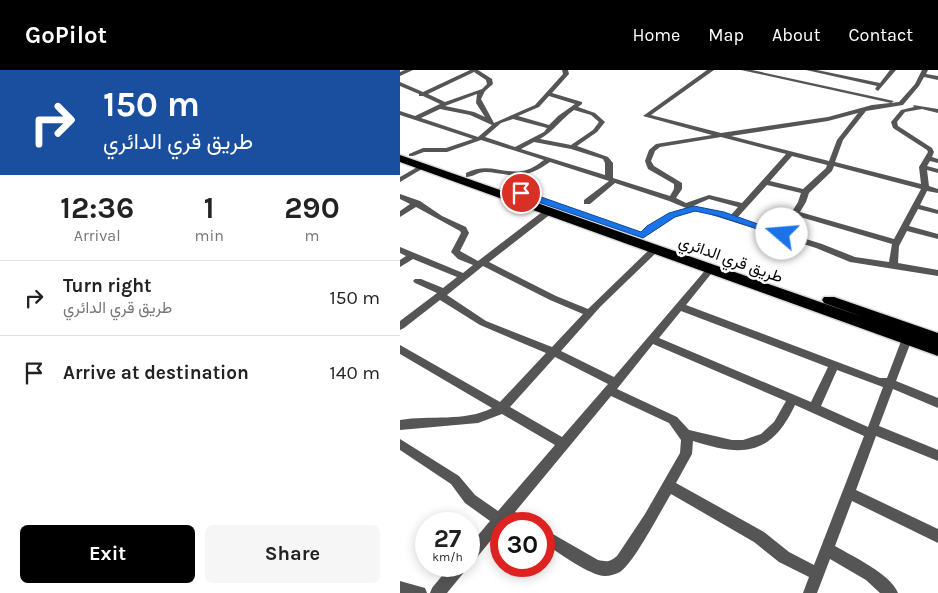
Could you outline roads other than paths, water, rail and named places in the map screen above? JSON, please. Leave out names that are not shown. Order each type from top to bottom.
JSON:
[{"type":"highway","name":"طريق قري الدائري","points":[[404,154],[423,166],[711,269],[858,316],[938,339]]},
{"type":"highway","name":"طريق قري الدائري","points":[[404,154],[643,235],[858,316],[907,339],[938,350]]},
{"type":"street","points":[[400,74],[410,70]]},
{"type":"street","points":[[421,95],[474,70],[489,79],[490,84],[478,97],[478,102],[493,124]]},
{"type":"street","points":[[404,154],[423,150],[447,150],[480,138],[493,124],[514,117],[534,107],[549,94],[566,74],[565,70]]},
{"type":"street","points":[[711,70],[646,116],[938,191]]},
{"type":"street","points":[[744,70],[938,111]]},
{"type":"street","points":[[777,77],[783,70]]},
{"type":"street","points":[[809,70],[880,85]]},
{"type":"street","points":[[870,97],[893,70]]},
{"type":"street","points":[[672,199],[678,189],[678,183],[651,167],[648,161],[652,150],[658,145],[828,119],[884,105],[901,104],[917,86],[923,73],[938,78]]},
{"type":"street","points":[[400,84],[442,105],[472,113],[493,124]]},
{"type":"street","points":[[416,118],[442,105],[483,90]]},
{"type":"street","points":[[516,149],[535,140],[552,128],[560,117],[580,103],[549,94]]},
{"type":"street","points":[[572,147],[595,131],[602,122],[600,118],[592,114],[573,108]]},
{"type":"street","points":[[893,265],[895,246],[906,228],[925,188],[923,167],[931,152],[930,149],[895,127],[894,122],[903,111],[921,108]]},
{"type":"street","points":[[782,234],[805,192],[832,164],[840,140],[862,110]]},
{"type":"street","points":[[400,113],[672,199],[691,207],[733,218],[819,246],[853,260],[938,273]]},
{"type":"street","points":[[514,117],[552,128]]},
{"type":"street","points":[[535,140],[572,147],[606,158],[609,163],[611,180]]},
{"type":"street","points":[[733,218],[790,154]]},
{"type":"street","points":[[927,158],[938,161]]},
{"type":"street","points":[[469,175],[483,168],[503,172],[525,173],[549,160]]},
{"type":"street","points":[[400,180],[423,166]]},
{"type":"street","points":[[923,167],[938,171]]},
{"type":"street","points":[[587,202],[611,180]]},
{"type":"street","points":[[764,182],[805,192]]},
{"type":"street","points":[[400,196],[417,203],[443,221],[463,230],[465,233],[455,250],[456,254],[481,263],[553,298],[590,313]]},
{"type":"street","points":[[643,235],[672,215],[709,197],[743,206]]},
{"type":"street","points":[[400,214],[417,203]]},
{"type":"street","points":[[916,206],[938,212]]},
{"type":"street","points":[[400,326],[549,211]]},
{"type":"street","points":[[795,213],[897,243]]},
{"type":"street","points":[[906,228],[938,237]]},
{"type":"street","points":[[400,425],[466,420],[487,416],[501,409],[590,313],[655,249]]},
{"type":"street","points":[[400,250],[464,276]]},
{"type":"street","points":[[400,264],[412,255]]},
{"type":"street","points":[[505,512],[711,269]]},
{"type":"street","points":[[418,281],[442,294],[483,322],[554,352],[673,420],[685,434],[687,440],[686,454],[669,486],[622,561],[606,569],[596,567],[555,543]]},
{"type":"street","points":[[679,306],[834,366],[879,382],[889,383],[938,403]]},
{"type":"street","points":[[651,339],[872,432],[938,456]]},
{"type":"street","points":[[810,593],[907,339]]},
{"type":"street","points":[[400,349],[563,444]]},
{"type":"street","points":[[814,408],[834,366]]},
{"type":"street","points":[[685,434],[724,445],[751,444],[765,438],[776,428],[793,399]]},
{"type":"street","points":[[400,444],[454,480],[470,498],[495,512]]},
{"type":"street","points":[[669,486],[759,537],[784,557],[817,574]]},
{"type":"street","points":[[848,493],[938,536]]},
{"type":"street","points":[[480,543],[490,531]]},
{"type":"street","points":[[826,549],[871,575],[891,593]]},
{"type":"street","points":[[437,593],[451,577]]},
{"type":"street","points":[[400,588],[420,593]]}]
